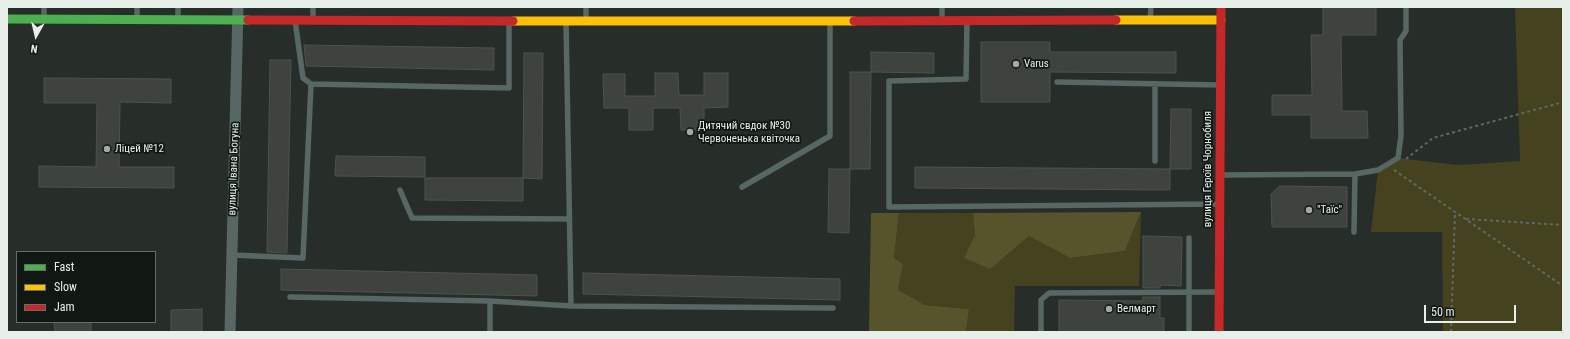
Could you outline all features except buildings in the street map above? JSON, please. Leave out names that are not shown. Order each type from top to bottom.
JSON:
[{"type":"street","name":"вулиця Івана Богуна","points":[[230,332],[238,7]]},
{"type":"street","name":"вулиця Героїв Чорнобиля","points":[[1218,332],[1221,7]]},
{"type":"street","points":[[7,19],[967,22],[1221,20]]},
{"type":"lane","points":[[44,7],[44,19]]},
{"type":"lane","points":[[137,7],[137,19]]},
{"type":"lane","points":[[178,7],[178,20]]},
{"type":"lane","points":[[313,7],[313,20]]},
{"type":"lane","points":[[586,7],[586,20]]},
{"type":"lane","points":[[942,7],[942,21]]},
{"type":"lane","points":[[1150,7],[1150,20]]},
{"type":"lane","points":[[1220,175],[1355,174],[1378,170],[1398,158],[1401,136],[1400,40],[1406,31],[1406,7]]},
{"type":"lane","points":[[295,20],[303,78],[311,84],[509,88],[509,21]]},
{"type":"lane","points":[[566,21],[568,219],[571,306]]},
{"type":"lane","points":[[742,187],[830,136],[830,21]]},
{"type":"lane","points":[[967,22],[966,79],[889,81],[889,207],[1219,204]]},
{"type":"lane","points":[[1057,82],[1154,85],[1220,85]]},
{"type":"lane","points":[[232,256],[302,258],[311,84]]},
{"type":"lane","points":[[1154,85],[1156,161]]},
{"type":"lane","points":[[1354,232],[1355,174]]},
{"type":"lane","points":[[400,190],[412,218],[568,219]]},
{"type":"lane","points":[[1188,332],[1189,238]]},
{"type":"lane","points":[[1041,332],[1041,300],[1049,293],[1219,292]]},
{"type":"lane","points":[[290,297],[490,302],[571,306],[833,308]]},
{"type":"lane","points":[[490,302],[490,332]]},
{"type":"path","points":[[1404,161],[1433,138],[1563,102]]},
{"type":"path","points":[[1399,165],[1393,170],[1563,286]]},
{"type":"path","points":[[1451,332],[1455,212]]},
{"type":"path","points":[[1465,219],[1563,225]]},
{"type":"shaded area","points":[[1515,7],[1563,7],[1563,332],[1443,332],[1442,232],[1371,232],[1378,170],[1398,158],[1458,165],[1520,161]]},
{"type":"shaded area","points":[[1141,212],[1139,286],[1015,286],[1014,332],[966,332],[969,309],[925,305],[898,290],[903,264],[894,258],[899,213],[973,213],[975,235],[965,258],[990,269],[1029,236],[1070,258],[1125,251]]},
{"type":"shaded area","points":[[1141,212],[1125,251],[1070,258],[1029,236],[990,269],[964,258],[975,235],[973,213]]},
{"type":"shaded area","points":[[871,213],[899,213],[894,258],[903,264],[898,290],[925,305],[969,309],[966,332],[869,332]]},
{"type":"traffic: fast","points":[[7,19],[248,20]]},
{"type":"traffic: slow","points":[[1116,20],[1221,20]]},
{"type":"traffic: slow","points":[[513,21],[854,21]]},
{"type":"traffic: jam","points":[[1219,332],[1221,7]]},
{"type":"traffic: jam","points":[[248,20],[513,21]]},
{"type":"traffic: jam","points":[[854,21],[1116,20]]},
{"type":"place","name":"Varus","points":[[1016,64]]},
{"type":"place","name":"Дитячий свдок №30 Червоненька квіточка","points":[[690,132]]},
{"type":"place","name":"Ліцей №12","points":[[107,149]]},
{"type":"place","name":"\"Таїс\"","points":[[1309,210]]},
{"type":"place","name":"Велмарт","points":[[1109,309]]}]
